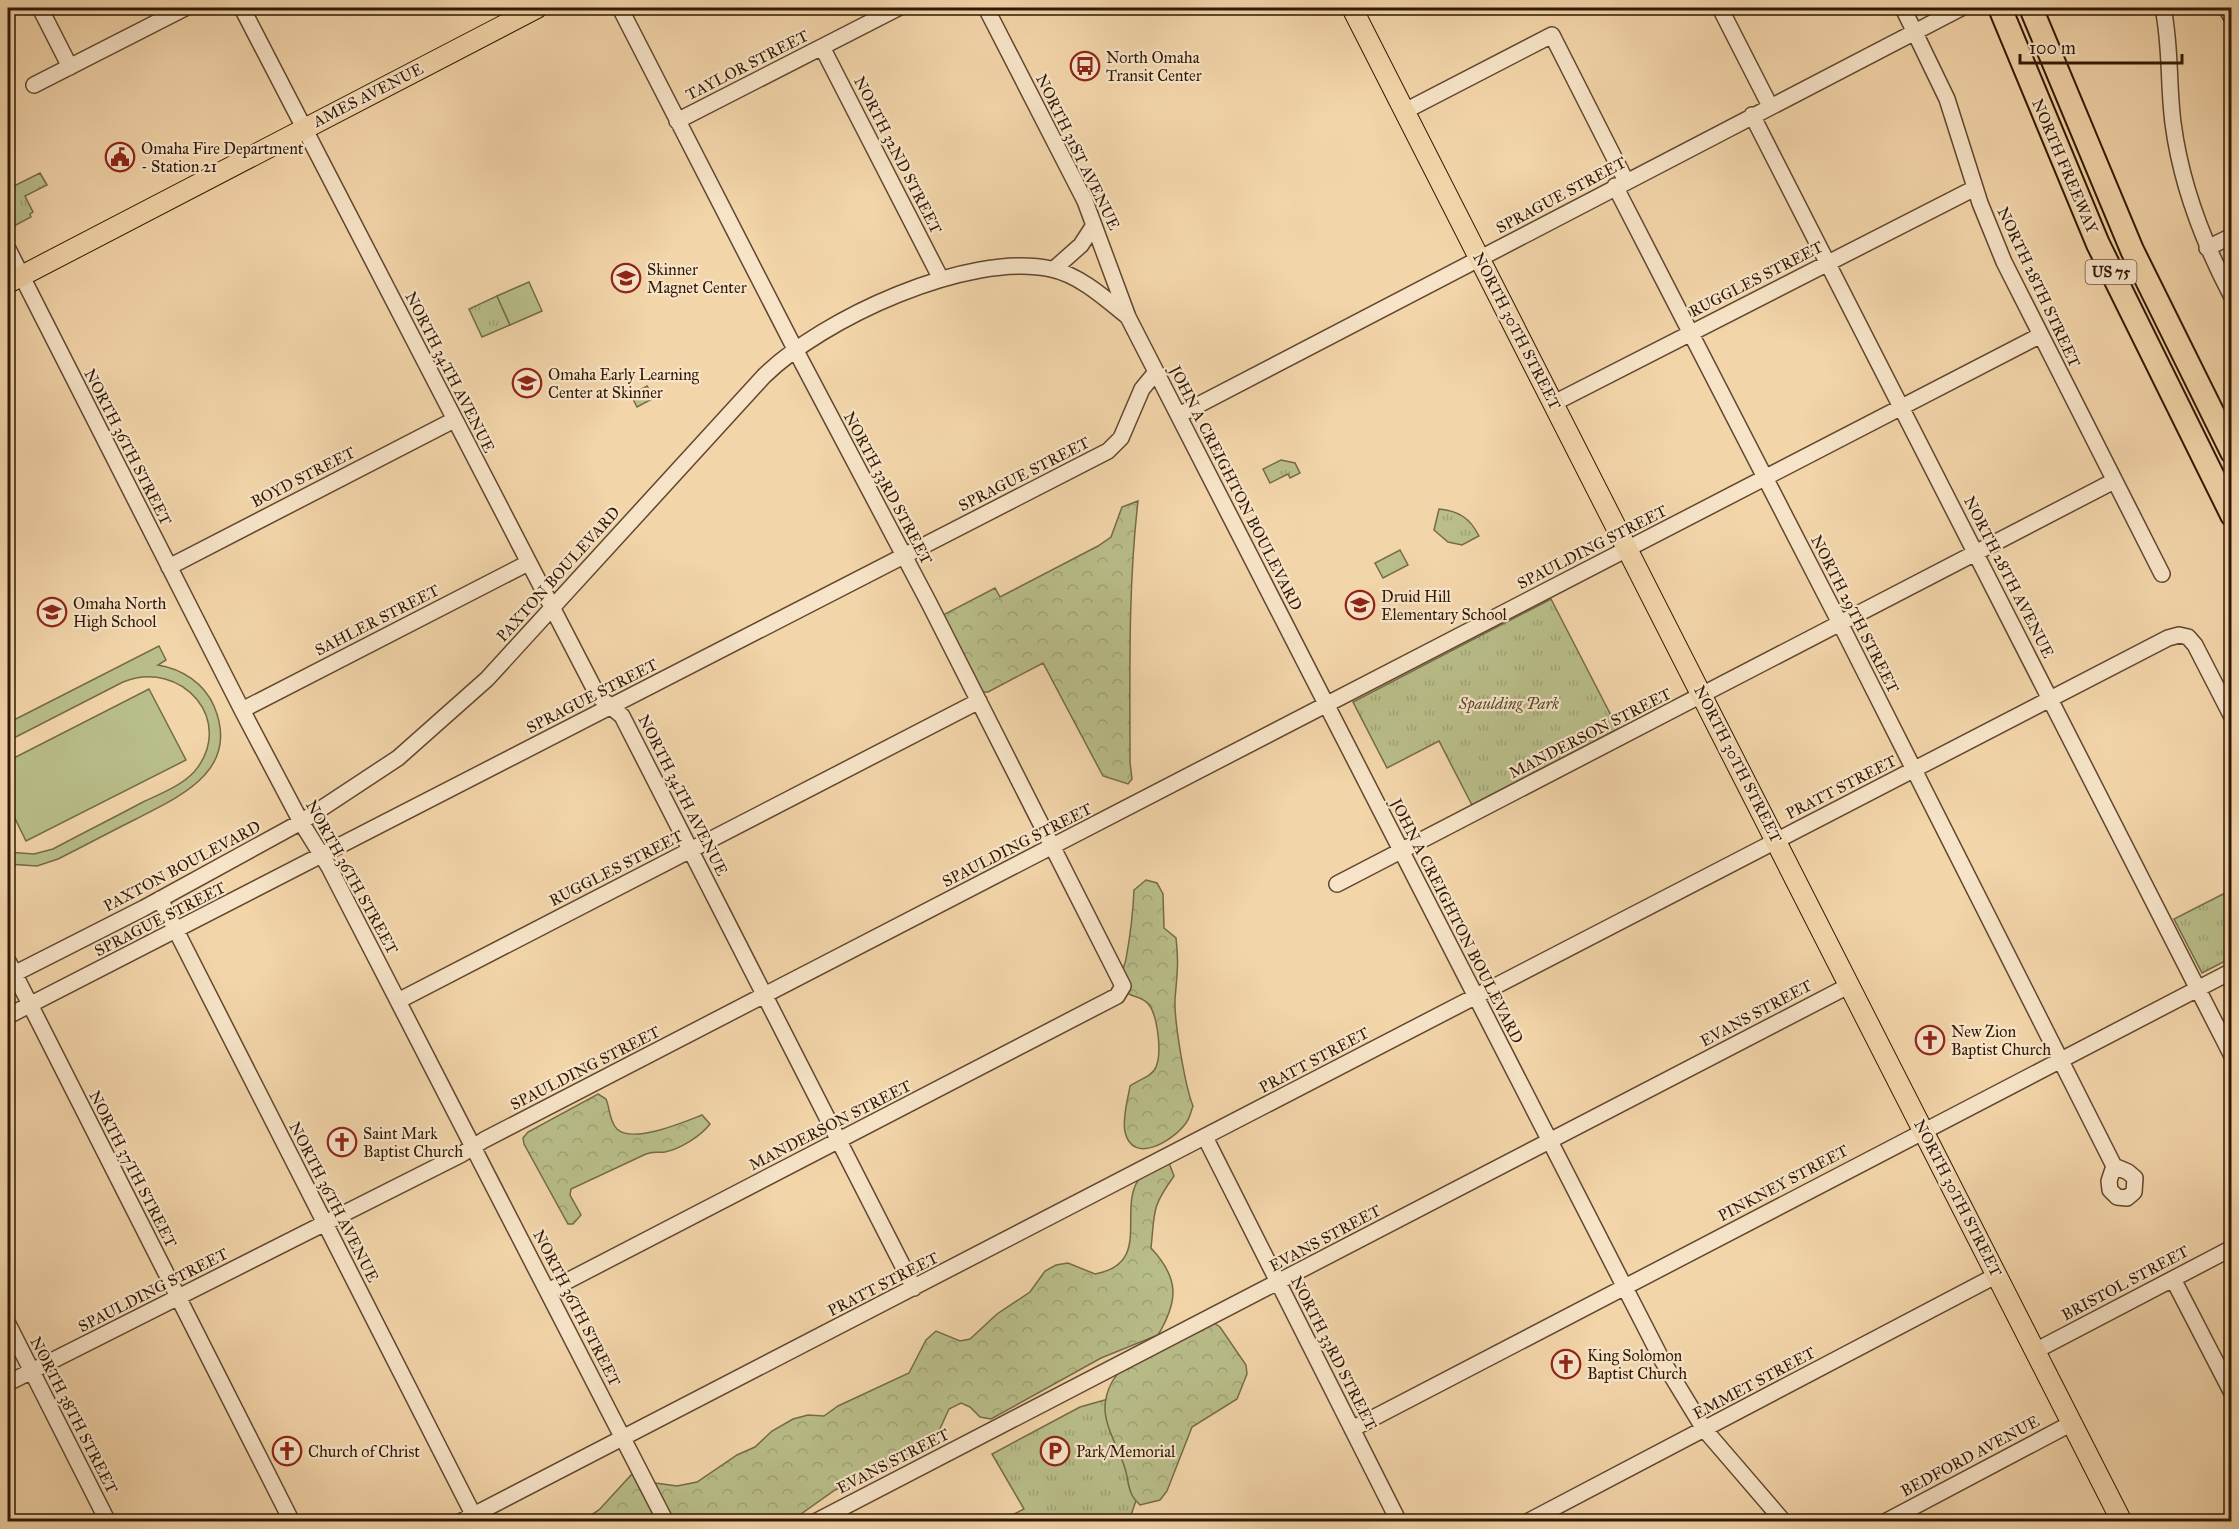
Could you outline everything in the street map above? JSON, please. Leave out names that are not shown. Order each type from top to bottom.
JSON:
[{"type":"highway","name":"NORTH FREEWAY","points":[[2031,8],[2132,250],[2232,452]]},
{"type":"highway","name":"NORTH FREEWAY","points":[[2001,12],[2098,244],[2232,515]]},
{"type":"main road","name":"AMES AVENUE","points":[[14,280],[537,8]]},
{"type":"main road","name":"NORTH 30TH STREET","points":[[1352,8],[2122,1521]]},
{"type":"street","points":[[40,8],[70,67]]},
{"type":"street","points":[[34,85],[185,8]]},
{"type":"street","name":"NORTH 34TH AVENUE","points":[[242,8],[598,696],[622,716],[914,1288]]},
{"type":"street","name":"NORTH 33RD STREET","points":[[620,8],[979,701],[1123,986]]},
{"type":"street","name":"TAYLOR STREET","points":[[677,121],[898,8]]},
{"type":"street","name":"NORTH 31ST AVENUE","points":[[986,8],[1094,225],[1128,317]]},
{"type":"street","points":[[1720,8],[1770,106]]},
{"type":"street","name":"NORTH 28TH STREET","points":[[1903,8],[1951,108],[1975,188],[2004,262],[2162,574]]},
{"type":"street","points":[[2163,8],[2178,151],[2190,202],[2207,248],[2232,297]]},
{"type":"street","points":[[2226,8],[2232,18]]},
{"type":"street","name":"SPRAGUE STREET","points":[[1179,415],[1958,9]]},
{"type":"street","name":"NORTH 29TH STREET","points":[[1405,111],[1552,35],[1690,333],[2062,1059],[2114,1166]]},
{"type":"street","name":"NORTH 32ND STREET","points":[[822,47],[942,279]]},
{"type":"street","name":"NORTH 28TH AVENUE","points":[[1752,115],[2232,1056]]},
{"type":"street","name":"RUGGLES STREET","points":[[1554,404],[1827,261],[1975,188]]},
{"type":"street","points":[[1054,269],[1081,245],[1094,225]]},
{"type":"street","points":[[2207,248],[2232,236]]},
{"type":"street","name":"NORTH 36TH STREET","points":[[8,249],[14,280],[169,567],[301,822],[398,1001],[666,1521]]},
{"type":"street","name":"PAXTON BOULEVARD","points":[[10,971],[160,899],[301,822],[369,779],[430,732],[487,679],[771,369],[795,349],[839,323],[942,279],[997,267],[1033,266],[1054,269],[1097,292],[1128,317]]},
{"type":"street","name":"JOHN A CREIGHTON BOULEVARD","points":[[1128,317],[1673,1381],[1704,1429],[1784,1521]]},
{"type":"street","name":"SPAULDING STREET","points":[[8,1383],[473,1147],[2041,335]]},
{"type":"street","name":"SPRAGUE STREET","points":[[8,1016],[1108,451],[1121,438],[1142,389],[1156,372]]},
{"type":"street","name":"BOYD STREET","points":[[169,567],[454,420]]},
{"type":"street","name":"MANDERSON STREET","points":[[1337,884],[2114,481]]},
{"type":"street","name":"SAHLER STREET","points":[[242,710],[528,563]]},
{"type":"street","name":"PRATT STREET","points":[[470,1519],[2168,638],[2186,636],[2194,645],[2232,717]]},
{"type":"street","name":"RUGGLES STREET","points":[[398,1001],[979,701]]},
{"type":"street","name":"NORTH 36TH AVENUE","points":[[160,899],[325,1223],[470,1519]]},
{"type":"street","name":"NORTH 37TH STREET","points":[[10,971],[292,1521]]},
{"type":"street","name":"PINKNEY STREET","points":[[1352,1429],[2232,971]]},
{"type":"street","name":"EVANS STREET","points":[[815,1521],[1850,985]]},
{"type":"street","name":"MANDERSON STREET","points":[[548,1291],[1117,996],[1123,986]]},
{"type":"street","name":"NORTH 33RD STREET","points":[[1205,1137],[1399,1521]]},
{"type":"street","name":"BRISTOL STREET","points":[[2035,1351],[2232,1248]]},
{"type":"street","name":"EMMET STREET","points":[[1527,1521],[1997,1275]]},
{"type":"street","points":[[2173,1279],[2232,1393]]},
{"type":"street","name":"NORTH 38TH STREET","points":[[8,1324],[108,1521]]},
{"type":"street","name":"BEDFORD AVENUE","points":[[1885,1521],[2072,1423]]},
{"type":"green space","points":[[40,173],[47,185],[25,196],[33,212],[30,214],[31,217],[14,226],[8,213],[8,189]]},
{"type":"green space","points":[[529,282],[542,311],[510,325],[497,296]]},
{"type":"green space","points":[[497,296],[510,325],[482,337],[469,309]]},
{"type":"green space","points":[[647,386],[654,398],[637,407],[631,395]]},
{"type":"green space","points":[[1281,460],[1295,463],[1300,473],[1290,478],[1288,474],[1270,483],[1263,469]]},
{"type":"green space","points":[[1138,501],[1130,631],[1132,779],[1128,784],[1103,776],[1043,663],[988,692],[983,692],[943,615],[995,588],[1000,597],[1098,546],[1111,537],[1122,507]]},
{"type":"green space","points":[[1439,509],[1463,516],[1472,524],[1479,536],[1462,545],[1448,542],[1434,530]]},
{"type":"green space","points":[[1400,550],[1408,565],[1383,578],[1375,563]]},
{"type":"green space","name":"Spaulding Park","points":[[1551,599],[1618,729],[1472,805],[1439,741],[1387,768],[1353,702]]},
{"type":"green space","points":[[159,646],[166,660],[158,665],[191,678],[204,690],[214,706],[220,728],[220,747],[213,764],[202,778],[171,801],[58,859],[37,866],[8,864],[8,852],[34,854],[53,849],[170,789],[194,772],[206,753],[209,733],[206,715],[197,699],[183,687],[165,679],[145,677],[123,682],[8,741],[8,723]]},
{"type":"green space","points":[[149,689],[186,760],[26,841],[8,804],[8,761]]},
{"type":"green space","points":[[1146,880],[1157,883],[1163,894],[1164,928],[1176,938],[1178,962],[1176,1022],[1193,1106],[1186,1123],[1180,1130],[1164,1142],[1145,1149],[1129,1142],[1124,1127],[1125,1115],[1130,1086],[1149,1075],[1156,1067],[1159,1052],[1158,1032],[1149,1006],[1145,1001],[1126,992],[1122,975],[1129,942],[1134,890]]},
{"type":"green space","points":[[2229,891],[2231,958],[2202,973],[2174,919]]},
{"type":"green space","points":[[598,1094],[606,1099],[614,1126],[625,1133],[646,1133],[659,1130],[702,1115],[710,1124],[696,1137],[677,1148],[646,1154],[571,1189],[570,1195],[581,1215],[573,1224],[568,1224],[524,1144],[523,1138],[528,1132]]},
{"type":"green space","points":[[1169,1163],[1174,1176],[1155,1210],[1151,1248],[1167,1269],[1173,1290],[1170,1311],[1158,1335],[1101,1358],[991,1419],[980,1417],[970,1407],[961,1403],[949,1409],[933,1444],[912,1458],[835,1490],[791,1521],[580,1522],[599,1510],[632,1474],[655,1483],[677,1486],[697,1482],[737,1455],[755,1447],[772,1431],[793,1419],[808,1415],[824,1416],[838,1406],[909,1373],[926,1340],[936,1331],[960,1341],[970,1339],[997,1314],[1030,1292],[1045,1271],[1056,1265],[1068,1263],[1095,1274],[1113,1268],[1124,1258],[1129,1245],[1131,1201],[1135,1186],[1143,1174]]},
{"type":"green space","points":[[1214,1323],[1220,1327],[1246,1365],[1247,1374],[1237,1399],[1192,1427],[1167,1491],[1160,1500],[1140,1505],[1131,1492],[1124,1464],[1107,1423],[1105,1406],[1109,1389],[1125,1366]]},
{"type":"green space","points":[[1126,1394],[1141,1486],[1129,1521],[1000,1521],[1024,1509],[992,1454],[1080,1407]]},
{"type":"place","name":"North Omaha Transit Center","points":[[1085,66]]},
{"type":"place","name":"Omaha Fire Department - Station 21","points":[[120,157]]},
{"type":"place","name":"Skinner Magnet Center","points":[[626,278]]},
{"type":"place","name":"Omaha Early Learning Center at Skinner","points":[[527,383]]},
{"type":"place","name":"Druid Hill Elementary School","points":[[1360,605]]},
{"type":"place","name":"Omaha North High School","points":[[52,612]]},
{"type":"place","name":"New Zion Baptist Church","points":[[1930,1040]]},
{"type":"place","name":"Saint Mark Baptist Church","points":[[342,1142]]},
{"type":"place","name":"King Solomon Baptist Church","points":[[1566,1364]]},
{"type":"place","name":"Church of Christ","points":[[287,1451]]},
{"type":"place","name":"Park/Memorial","points":[[1055,1451]]}]
